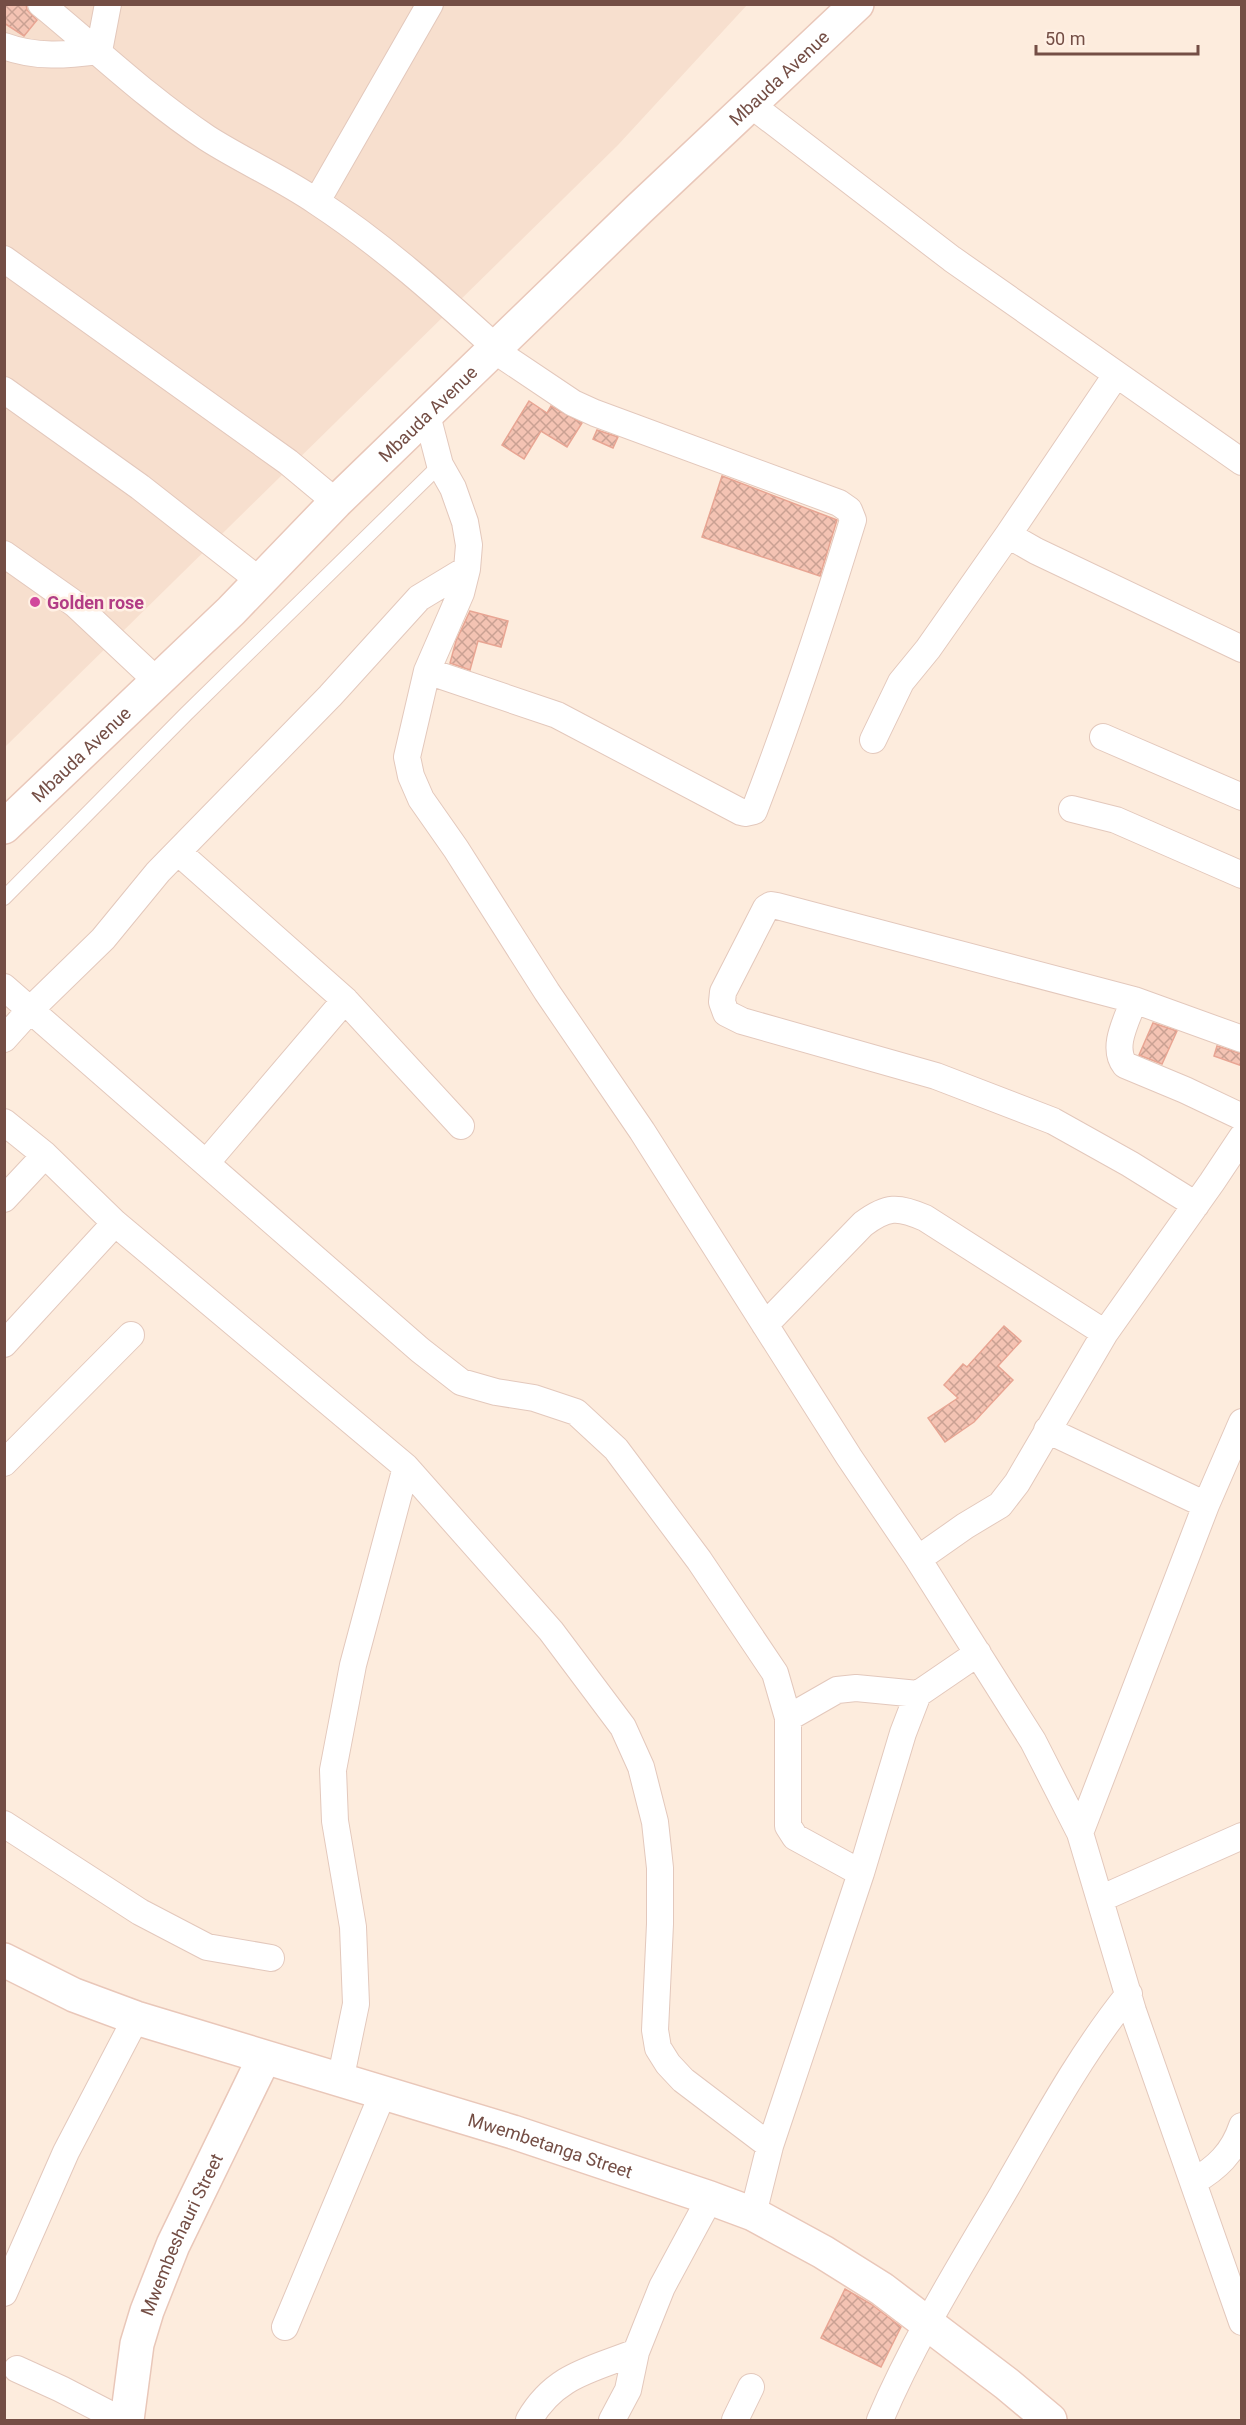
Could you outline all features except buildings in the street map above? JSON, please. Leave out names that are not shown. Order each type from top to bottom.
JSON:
[{"type":"street","points":[[41,4],[157,102],[208,139],[317,201],[411,271],[493,345],[494,350],[573,403],[839,503],[849,510],[853,520],[821,625],[754,811],[741,812],[557,715],[427,671]]},
{"type":"street","points":[[99,51],[108,4]]},
{"type":"street","points":[[317,201],[430,4]]},
{"type":"street","name":"Mbauda Avenue","points":[[4,827],[260,581],[336,502],[857,4]]},
{"type":"street","points":[[4,46],[33,54],[58,56],[99,51]]},
{"type":"street","points":[[750,104],[952,259],[1242,462]]},
{"type":"street","points":[[4,259],[288,462],[336,502]]},
{"type":"street","points":[[873,740],[901,682],[928,649],[1008,535],[1116,375]]},
{"type":"street","points":[[4,390],[140,487],[260,581]]},
{"type":"street","points":[[427,415],[440,465],[453,488],[465,522],[469,545],[467,569],[461,593],[427,671],[407,757],[411,776],[421,799],[456,849],[547,992],[642,1131],[849,1457],[918,1559],[1034,1741],[1080,1833],[1129,1994],[1242,2322]]},
{"type":"street","points":[[1008,535],[1036,551],[1242,650]]},
{"type":"street","points":[[4,554],[75,604],[157,681]]},
{"type":"street","points":[[4,1039],[31,1009],[103,939],[158,872],[298,726],[330,696],[419,598],[467,569]]},
{"type":"street","points":[[1104,737],[1242,797]]},
{"type":"street","points":[[1072,810],[1116,820],[1242,875]]},
{"type":"street","points":[[178,852],[345,1000],[461,1126]]},
{"type":"street","points":[[1196,1205],[1130,1164],[1053,1121],[936,1076],[742,1021],[726,1013],[722,1002],[723,992],[766,908],[771,905],[1134,1000],[1242,1039]]},
{"type":"street","points":[[4,987],[420,1350],[461,1382],[496,1392],[534,1398],[576,1412],[616,1449],[699,1560],[775,1673],[788,1718],[788,1826],[795,1838],[861,1873]]},
{"type":"street","points":[[207,1162],[345,1000]]},
{"type":"street","points":[[1134,1000],[1118,1047],[1121,1060],[1125,1065],[1242,1117]]},
{"type":"street","points":[[4,1122],[45,1155],[115,1223],[406,1467],[550,1630],[623,1726],[641,1767],[655,1822],[660,1868],[655,2030],[658,2048],[668,2064],[683,2080],[770,2146]]},
{"type":"street","points":[[918,1559],[1000,1505],[1032,1461],[1047,1430],[1105,1333],[1242,1137]]},
{"type":"street","points":[[4,1199],[45,1155]]},
{"type":"street","points":[[765,1325],[863,1224],[878,1213],[894,1209],[908,1211],[925,1218],[1105,1333]]},
{"type":"street","points":[[4,1344],[115,1223]]},
{"type":"street","points":[[4,1463],[131,1335]]},
{"type":"street","points":[[1080,1833],[1206,1505],[1242,1422]]},
{"type":"street","points":[[1047,1430],[1206,1505]]},
{"type":"street","points":[[340,2080],[356,2004],[353,1927],[335,1821],[333,1770],[353,1665],[406,1467]]},
{"type":"street","points":[[753,2214],[770,2146],[861,1873],[903,1733],[918,1694],[978,1653]]},
{"type":"street","points":[[788,1718],[837,1690],[856,1688],[918,1694]]},
{"type":"street","points":[[4,1824],[140,1912],[197,1942],[207,1947],[271,1958]]},
{"type":"street","points":[[1100,1899],[1242,1836]]},
{"type":"street","name":"Mwembetanga Street","points":[[4,1959],[74,1995],[136,2018],[513,2132],[753,2214],[833,2258],[882,2289],[1007,2384],[1050,2421]]},
{"type":"street","points":[[880,2421],[928,2324],[1053,2107],[1105,2023],[1129,1994]]},
{"type":"street","points":[[4,2294],[66,2152],[136,2018]]},
{"type":"street","name":"Mwembeshauri Street","points":[[126,2421],[137,2344],[147,2311],[173,2245],[264,2058]]},
{"type":"street","points":[[285,2327],[383,2093]]},
{"type":"street","points":[[1193,2182],[1222,2162],[1231,2150],[1242,2126]]},
{"type":"street","points":[[612,2421],[627,2390],[636,2352],[662,2287],[710,2198]]},
{"type":"street","points":[[529,2421],[539,2403],[562,2382],[636,2352]]},
{"type":"street","points":[[17,2369],[121,2421]]},
{"type":"street","points":[[735,2421],[751,2387]]},
{"type":"lane","points":[[4,898],[186,714],[440,465]]},
{"type":"shaded area","points":[[5,5],[747,5],[618,145],[5,747]]},
{"type":"place","name":"Golden rose","points":[[35,602]]}]
